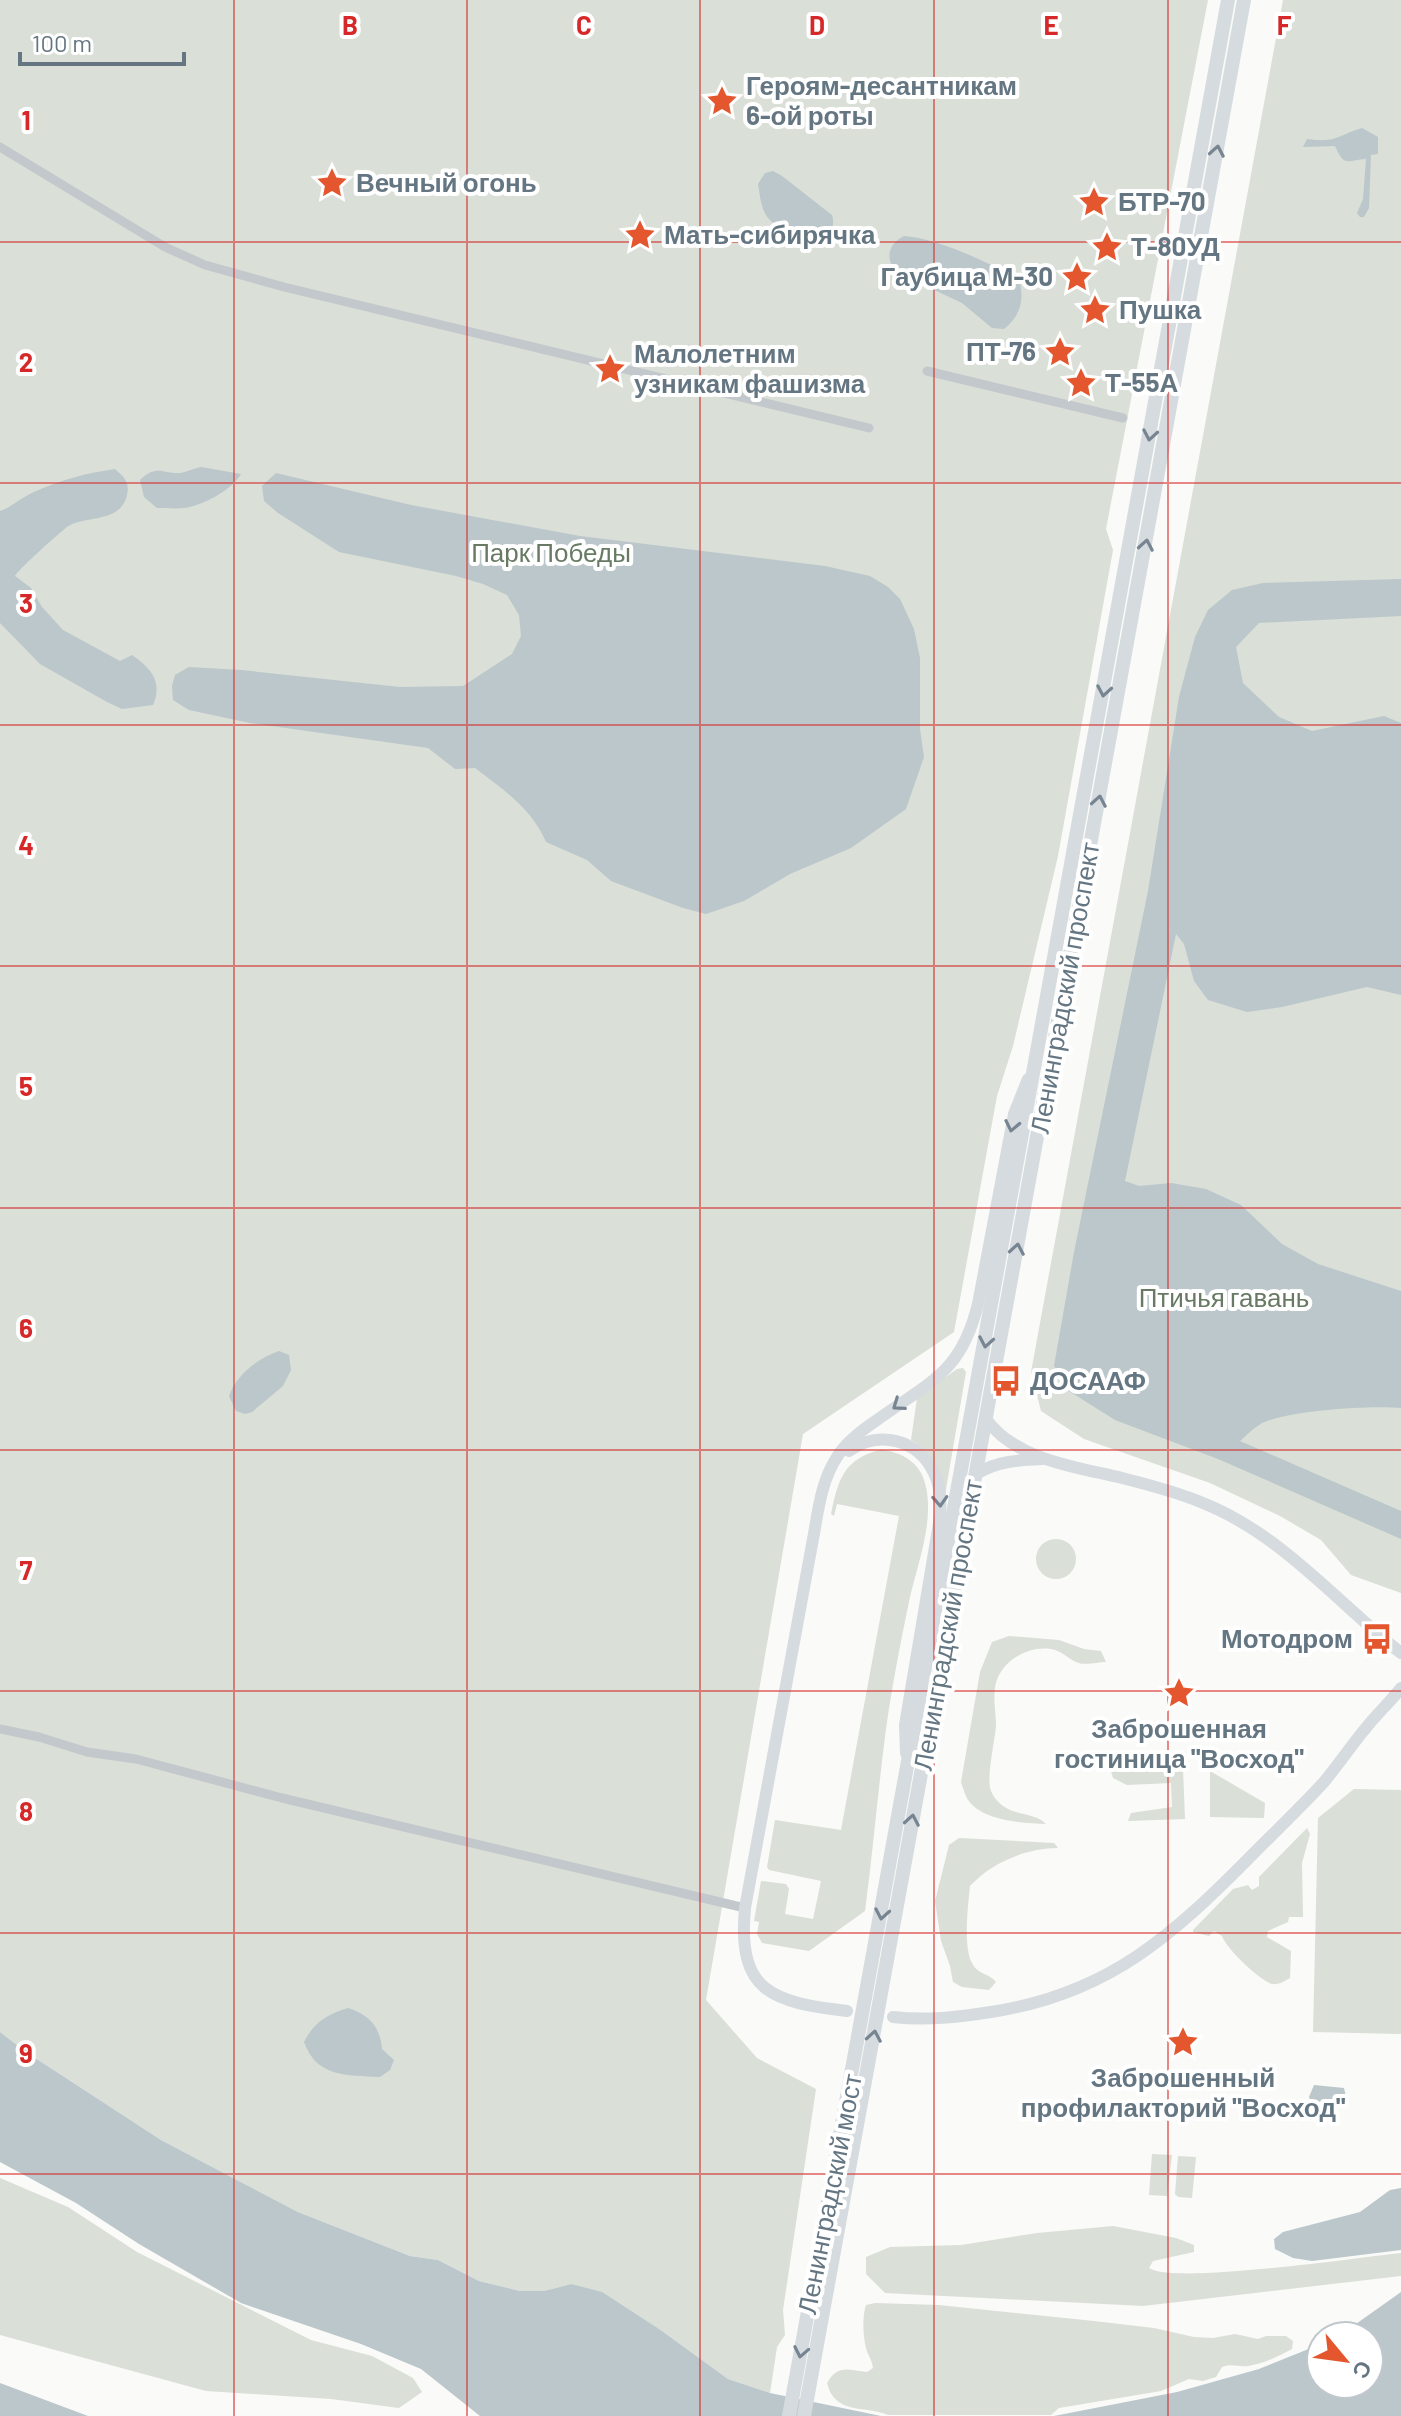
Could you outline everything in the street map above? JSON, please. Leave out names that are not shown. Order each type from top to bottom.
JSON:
[{"type":"main road","name":"Ленинградский проспект","points":[[878,1974],[906,1782],[1228,0]]},
{"type":"main road","name":"Ленинградский проспект","points":[[878,1974],[976,1474],[1244,0]]},
{"type":"main road","name":"Ленинградский мост","points":[[789,2416],[878,1974]]},
{"type":"main road","name":"Ленинградский мост","points":[[804,2416],[878,1974]]},
{"type":"street","points":[[0,147],[165,247],[205,265],[328,298],[869,428]]},
{"type":"street","points":[[927,371],[1123,418]]},
{"type":"street","points":[[847,2011],[796,2003],[780,1997],[757,1979],[744,1953],[745,1908],[813,1539],[829,1474],[838,1455],[848,1443],[953,1364],[972,1330],[1014,1114],[1038,1052]]},
{"type":"street","points":[[986,1419],[1006,1440],[1046,1459],[1188,1497],[1248,1525],[1281,1548],[1401,1653]]},
{"type":"street","points":[[829,1474],[839,1459],[854,1447],[882,1439],[901,1441],[918,1452],[931,1467],[938,1484],[940,1517],[905,1725],[906,1782]]},
{"type":"street","points":[[976,1474],[1004,1463],[1046,1459]]},
{"type":"street","points":[[893,2017],[962,2017],[1030,2005],[1072,1992],[1120,1968],[1158,1943],[1221,1887],[1319,1787],[1401,1688]]},
{"type":"street","points":[[0,1729],[87,1752],[136,1759],[282,1798],[745,1908]]},
{"type":"green space","name":"Парк Победы","points":[[0,0],[1208,0],[1106,529],[1113,550],[1058,856],[1013,1046],[997,1096],[954,1332],[803,1434],[706,2000],[757,2058],[816,2089],[783,2310],[785,2335],[777,2347],[770,2393],[728,2379],[662,2331],[571,2284],[544,2291],[520,2291],[479,2281],[438,2260],[410,2256],[298,2212],[161,2140],[0,2032]]},
{"type":"green space","name":"Птичья гавань","points":[[1283,0],[1401,0],[1401,1593],[1351,1575],[1321,1540],[1280,1516],[1210,1483],[1084,1439],[1041,1411],[1031,1372]]},
{"type":"green space","points":[[963,1368],[966,1372],[945,1495],[929,1457],[911,1440],[917,1398],[957,1369]]},
{"type":"green space","points":[[880,1450],[902,1455],[919,1469],[928,1497],[928,1512],[888,1713],[865,1911],[809,1951],[762,1943],[757,1934],[759,1922],[754,1921],[761,1881],[786,1884],[789,1889],[785,1914],[813,1919],[821,1881],[769,1870],[775,1820],[841,1830],[899,1516],[837,1504],[834,1516],[831,1514],[844,1473],[858,1459]]},
{"type":"green space","points":[[1056,1539],[1070,1545],[1076,1559],[1070,1573],[1056,1579],[1042,1573],[1036,1559],[1042,1545]]},
{"type":"green space","points":[[1009,1636],[1059,1640],[1101,1651],[1106,1662],[1079,1663],[1055,1650],[1036,1649],[1009,1663],[997,1679],[991,1791],[1003,1806],[1046,1824],[993,1817],[968,1800],[961,1782],[980,1672],[992,1642]]},
{"type":"green space","points":[[1110,1768],[1183,1768],[1185,1819],[1128,1821],[1131,1813],[1172,1807],[1171,1783],[1127,1785],[1113,1778]]},
{"type":"green space","points":[[1210,1771],[1265,1803],[1264,1818],[1210,1817]]},
{"type":"green space","points":[[1354,1789],[1401,1790],[1401,2034],[1313,2032],[1318,1818]]},
{"type":"green space","points":[[1307,1828],[1310,1834],[1302,1863],[1303,1917],[1289,1917],[1288,1922],[1268,1931],[1267,1937],[1291,1951],[1290,1978],[1272,1984],[1244,1963],[1222,1936],[1214,1931],[1209,1936],[1193,1930],[1233,1889],[1248,1885],[1252,1890],[1259,1886],[1259,1877]]},
{"type":"green space","points":[[959,1838],[1054,1843],[1058,1848],[1010,1858],[988,1870],[970,1886],[967,1926],[969,1956],[977,1970],[996,1982],[989,1990],[962,1987],[953,1982],[941,1941],[935,1901],[949,1845]]},
{"type":"green space","points":[[1152,2154],[1172,2155],[1167,2196],[1149,2195]]},
{"type":"green space","points":[[1178,2156],[1196,2157],[1192,2198],[1175,2194]]},
{"type":"green space","points":[[0,2178],[68,2207],[137,2252],[311,2340],[372,2356],[413,2378],[422,2392],[399,2408],[331,2399],[206,2391],[0,2335]]},
{"type":"green space","points":[[1113,2226],[1176,2238],[1194,2245],[1194,2252],[1153,2261],[1149,2268],[1165,2272],[1229,2272],[1401,2253],[1401,2276],[1143,2306],[885,2293],[866,2274],[866,2257],[890,2247],[961,2245],[1037,2233]]},
{"type":"green space","points":[[866,2305],[939,2305],[1094,2321],[1154,2328],[1194,2337],[1235,2334],[1258,2339],[1286,2336],[1293,2341],[1292,2349],[1276,2357],[1248,2366],[1225,2366],[1216,2377],[1203,2381],[1189,2379],[1161,2391],[1059,2408],[1051,2415],[888,2415],[843,2405],[836,2400],[827,2383],[839,2371],[867,2372],[873,2368],[865,2343],[863,2321]]},
{"type":"shaded area","points":[[1362,128],[1378,137],[1378,154],[1371,155],[1369,208],[1364,217],[1360,217],[1357,213],[1363,199],[1366,159],[1344,160],[1335,146],[1303,147],[1307,139],[1331,139]]},
{"type":"shaded area","points":[[773,171],[832,215],[833,226],[828,233],[820,236],[798,234],[767,217],[758,184],[765,173]]},
{"type":"shaded area","points":[[904,236],[932,241],[964,253],[1020,282],[1021,302],[1014,319],[1004,329],[992,328],[962,303],[896,272],[890,262],[890,252],[894,243]]},
{"type":"shaded area","points":[[201,467],[241,474],[224,491],[191,507],[157,508],[144,497],[140,480],[151,472],[180,473]]},
{"type":"shaded area","points":[[115,469],[127,483],[124,504],[111,514],[70,525],[15,576],[31,588],[42,607],[63,630],[120,661],[132,655],[150,670],[157,689],[153,705],[122,709],[40,664],[0,623],[0,511],[54,484]]},
{"type":"shaded area","points":[[276,473],[411,505],[580,536],[825,566],[870,576],[900,599],[914,629],[920,658],[920,729],[924,757],[906,809],[851,848],[790,874],[744,901],[706,914],[611,881],[587,860],[546,842],[525,810],[475,768],[455,769],[428,748],[250,723],[189,710],[173,700],[172,686],[175,675],[189,667],[400,687],[463,686],[512,654],[521,636],[519,615],[507,595],[456,576],[339,552],[278,513],[264,501],[262,486]]},
{"type":"shaded area","points":[[1401,579],[1401,616],[1259,623],[1236,647],[1243,683],[1279,717],[1312,731],[1384,716],[1401,723],[1401,995],[1367,987],[1247,1012],[1208,1000],[1194,981],[1184,944],[1176,934],[1125,1181],[1139,1186],[1171,1183],[1206,1189],[1241,1205],[1282,1244],[1318,1264],[1401,1291],[1401,1408],[1306,1412],[1259,1425],[1240,1441],[1401,1511],[1401,1539],[1218,1459],[1115,1420],[1069,1391],[1054,1366],[1074,1252],[1148,891],[1179,697],[1195,637],[1208,610],[1232,590],[1263,583]]},
{"type":"shaded area","points":[[279,1351],[289,1355],[291,1370],[283,1386],[252,1412],[245,1414],[236,1411],[229,1396],[242,1374],[263,1358]]},
{"type":"shaded area","points":[[348,2008],[372,2023],[379,2034],[382,2049],[394,2060],[390,2070],[380,2077],[345,2075],[325,2068],[310,2054],[304,2042],[322,2020]]},
{"type":"shaded area","points":[[0,2032],[161,2140],[298,2212],[410,2256],[438,2260],[479,2281],[520,2291],[544,2291],[571,2284],[602,2292],[728,2379],[770,2393],[881,2416],[480,2416],[421,2369],[361,2344],[241,2303],[139,2244],[76,2203],[0,2162]]},
{"type":"shaded area","points":[[1314,2085],[1344,2088],[1346,2097],[1342,2107],[1333,2109],[1311,2103],[1309,2097]]},
{"type":"shaded area","points":[[1401,2188],[1401,2250],[1312,2261],[1293,2258],[1275,2249],[1274,2239],[1283,2232],[1360,2212],[1390,2190]]},
{"type":"shaded area","points":[[1401,2292],[1401,2416],[1054,2416],[1177,2392],[1259,2369],[1305,2350],[1305,2400],[1385,2400],[1385,2320],[1362,2320]]},
{"type":"shaded area","points":[[0,2383],[88,2416],[0,2416]]},
{"type":"place","name":"Героям-десантникам 6-ой роты","points":[[722,101]]},
{"type":"place","name":"Вечный огонь","points":[[332,183]]},
{"type":"place","name":"БТР-70","points":[[1094,202]]},
{"type":"place","name":"Мать-сибирячка","points":[[640,235]]},
{"type":"place","name":"Т-80УД","points":[[1107,247]]},
{"type":"place","name":"Гаубица М-30","points":[[1077,277]]},
{"type":"place","name":"Пушка","points":[[1095,310]]},
{"type":"place","name":"ПТ-76","points":[[1060,352]]},
{"type":"place","name":"Малолетним узникам фашизма","points":[[610,369]]},
{"type":"place","name":"Т-55А","points":[[1081,383]]},
{"type":"place","name":"ДОСААФ","points":[[1006,1381]]},
{"type":"place","name":"Мотодром","points":[[1377,1639]]},
{"type":"place","name":"Заброшенная гостиница \"Восход\"","points":[[1179,1693]]},
{"type":"place","name":"Заброшенный профилакторий \"Восход\"","points":[[1183,2042]]}]
